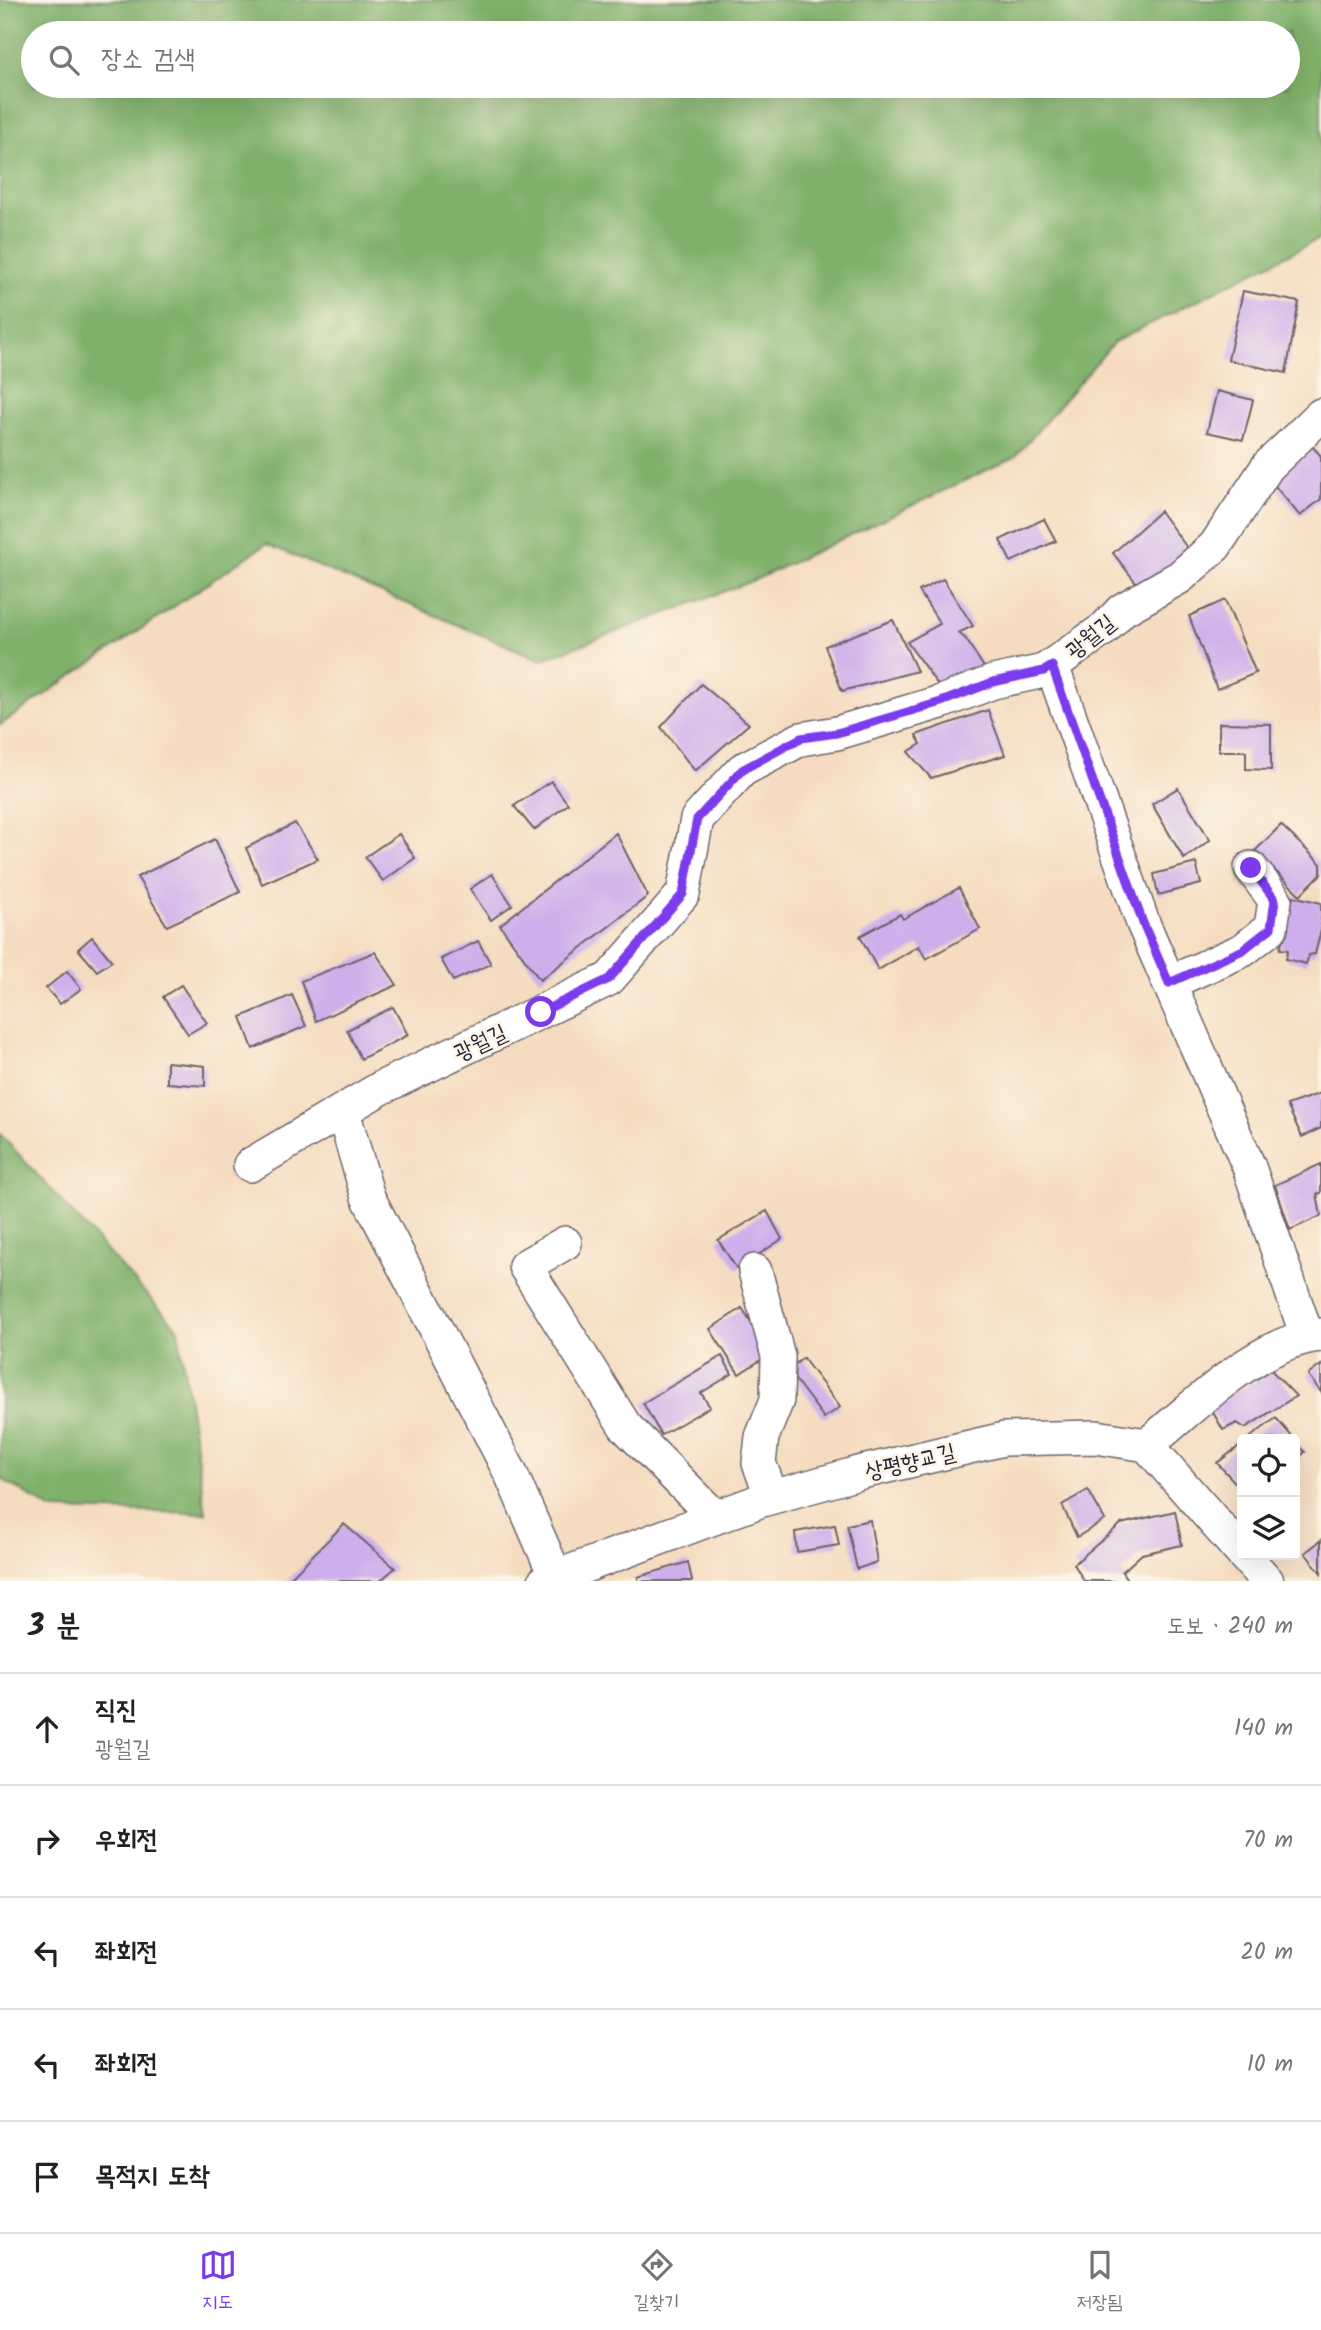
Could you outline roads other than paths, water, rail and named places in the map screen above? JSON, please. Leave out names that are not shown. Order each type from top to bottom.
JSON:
[{"type":"street","name":"광월길","points":[[250,1166],[382,1088],[609,979],[683,894],[697,819],[742,770],[801,738],[837,733],[941,702],[993,682],[1044,671],[1104,629],[1122,610],[1180,577],[1215,546],[1268,467],[1321,415]]},
{"type":"street","points":[[1052,666],[1143,923],[1249,1167],[1314,1335],[1266,1353],[1249,1364],[1147,1445],[1237,1547]]},
{"type":"street","points":[[1169,983],[1243,950],[1271,928],[1275,900],[1251,868]]},
{"type":"street","points":[[343,1112],[368,1197],[511,1474],[550,1578]]},
{"type":"street","points":[[565,1243],[525,1266],[625,1426],[715,1517]]},
{"type":"street","points":[[755,1271],[778,1356],[777,1400],[762,1437],[759,1463],[772,1497]]},
{"type":"street","name":"상평향교길","points":[[550,1578],[772,1497],[862,1472],[1004,1439],[1096,1437],[1147,1445]]},
{"type":"street","points":[[1248,1560],[1267,1581]]}]
